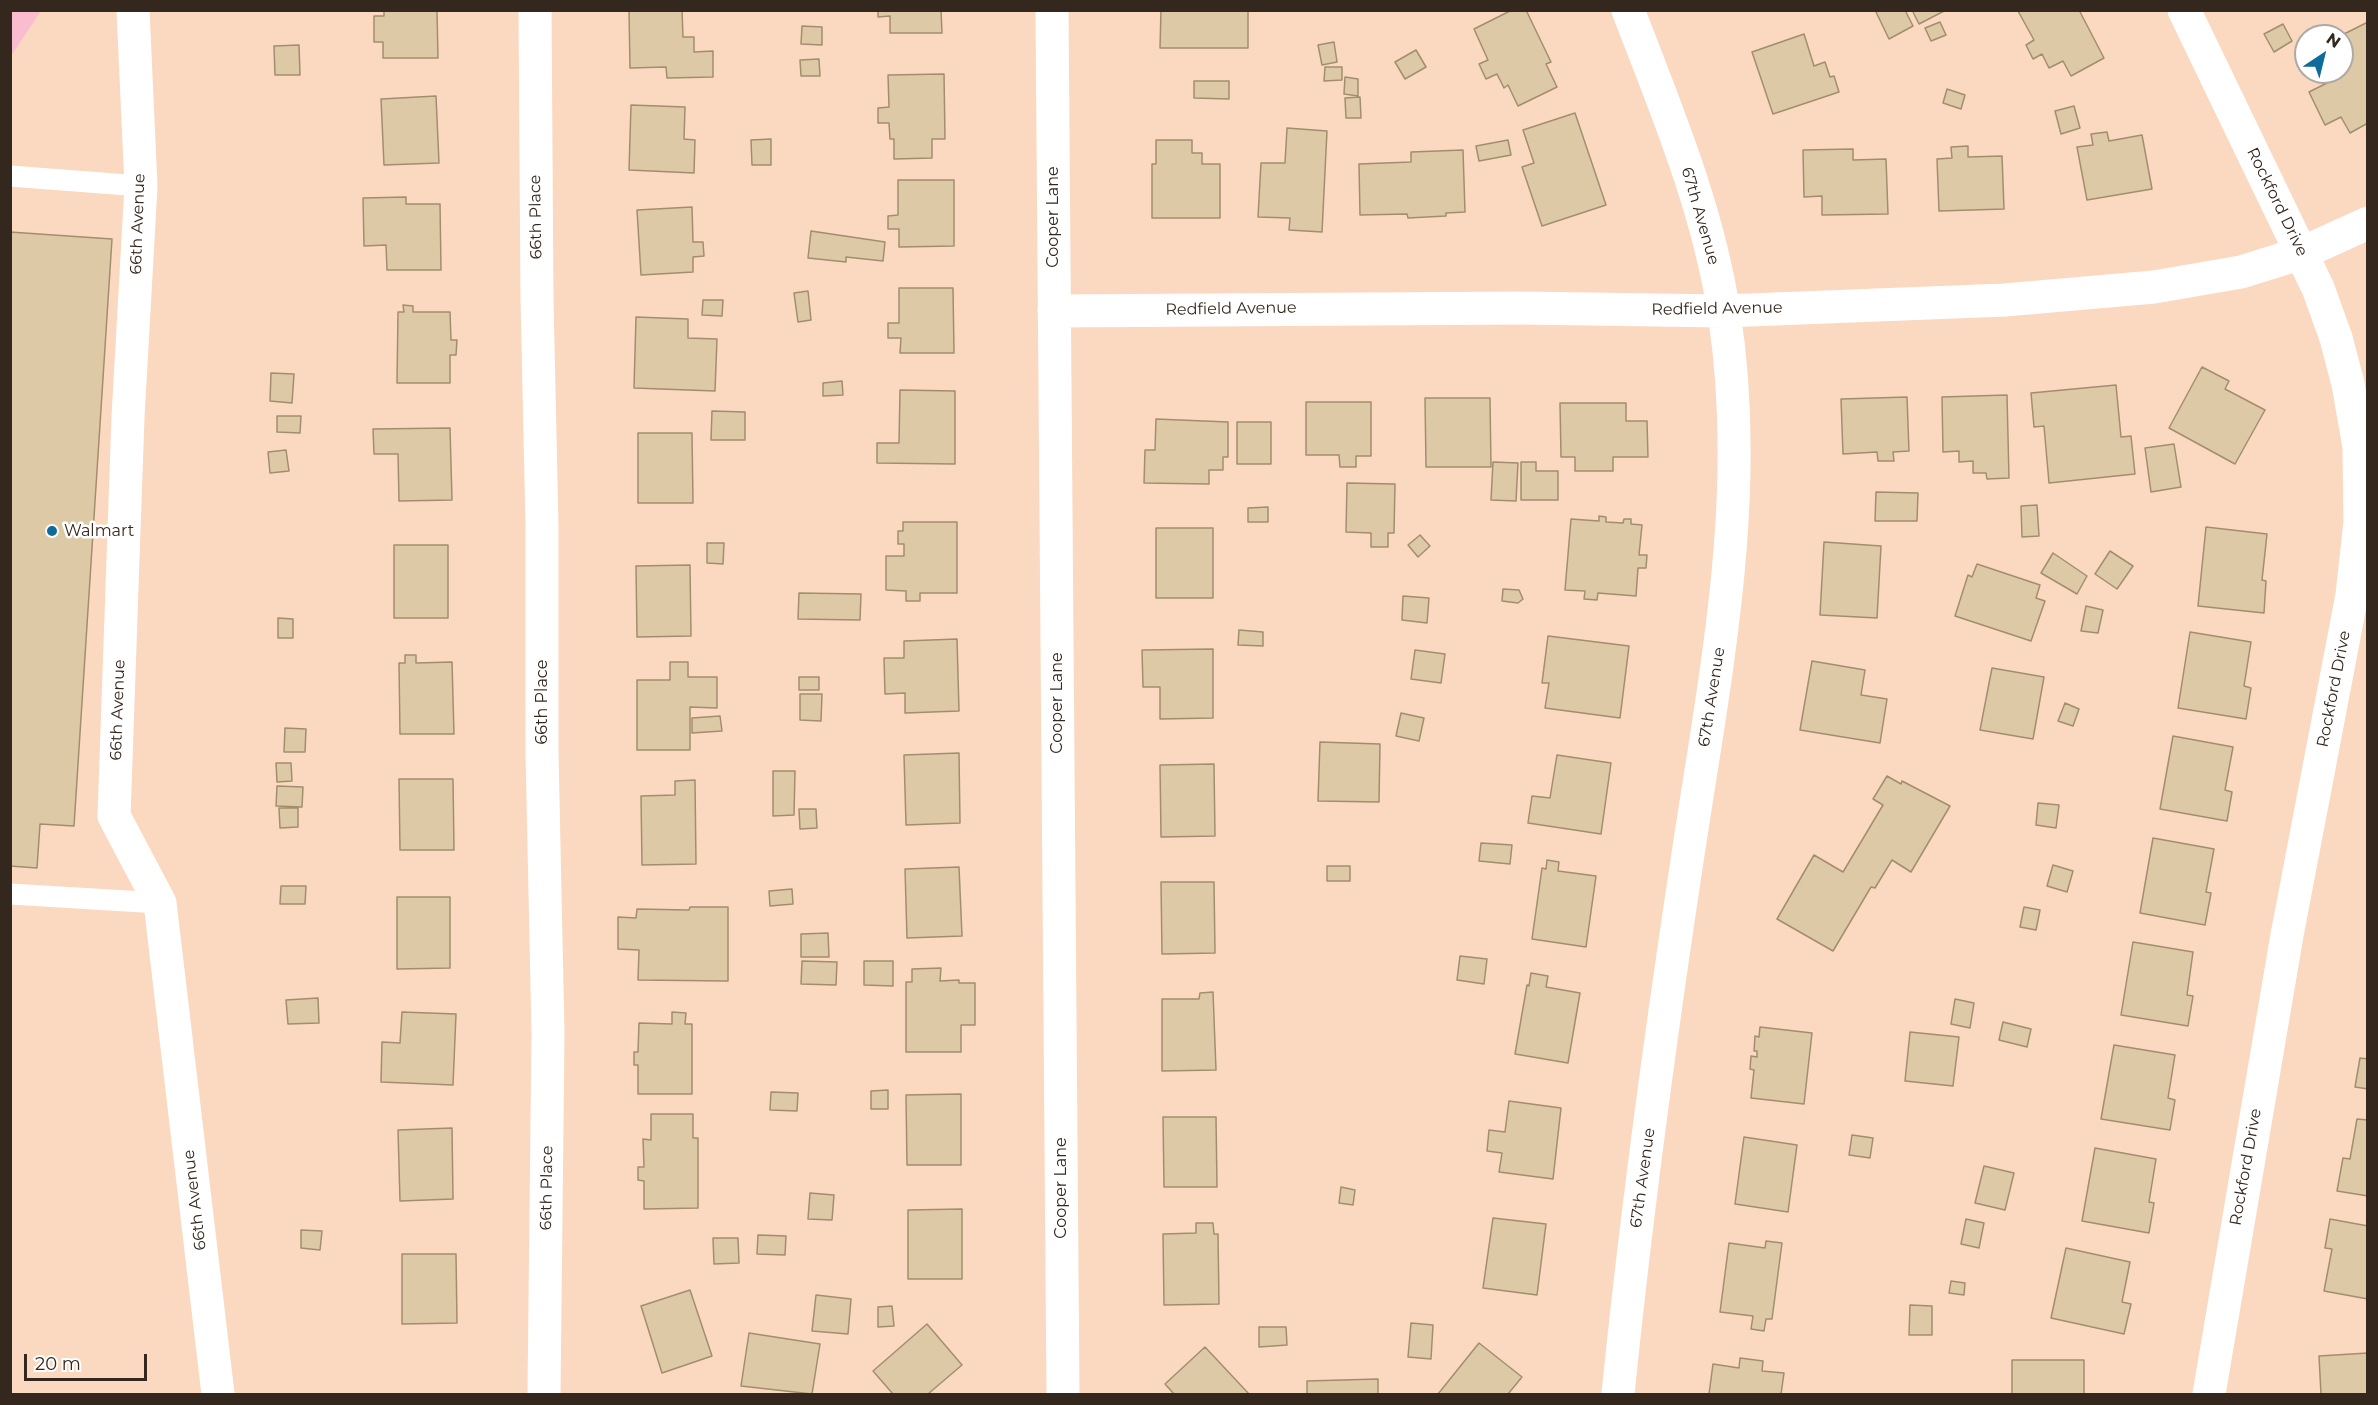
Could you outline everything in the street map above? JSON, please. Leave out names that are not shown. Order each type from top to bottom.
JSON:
[{"type":"street","name":"66th Avenue","points":[[133,10],[141,186],[129,417],[114,816],[160,903],[218,1395]]},
{"type":"street","name":"66th Place","points":[[536,10],[536,192],[542,526],[542,753],[548,1033],[544,1395]]},
{"type":"street","name":"Cooper Lane","points":[[1052,10],[1063,1395]]},
{"type":"street","name":"67th Avenue","points":[[1618,1395],[1634,1245],[1674,950],[1719,656],[1731,550],[1736,456],[1724,311],[1711,251],[1693,184],[1628,10]]},
{"type":"street","name":"Rockford Drive","points":[[2184,10],[2302,253],[2336,338],[2348,384],[2359,447],[2360,522],[2352,595],[2284,946],[2209,1395]]},
{"type":"street","name":"Redfield Avenue","points":[[1054,311],[1522,308],[1724,311],[2005,300],[2154,287],[2241,272],[2302,253],[2367,223]]},
{"type":"lane","points":[[10,176],[141,186]]},
{"type":"lane","points":[[10,894],[160,903]]},
{"type":"shaded area","points":[[10,11],[41,11],[11,56]]},
{"type":"building","points":[[384,10],[437,10],[438,58],[383,58],[383,42],[374,42],[374,16],[384,16]]},
{"type":"building","points":[[629,10],[682,10],[683,37],[694,37],[694,52],[713,51],[713,77],[667,78],[666,67],[630,68]]},
{"type":"building","points":[[878,10],[941,10],[942,33],[890,33],[890,16],[878,17]]},
{"type":"building","points":[[1161,10],[1248,10],[1248,48],[1160,48]]},
{"type":"building","points":[[1512,10],[1526,10],[1551,62],[1546,64],[1557,87],[1518,106],[1508,85],[1504,88],[1497,74],[1486,79],[1479,64],[1488,60],[1474,29]]},
{"type":"building","points":[[1878,10],[1905,10],[1913,26],[1889,39],[1876,12]]},
{"type":"building","points":[[1912,10],[1946,10],[1919,24]]},
{"type":"building","points":[[2079,10],[2104,58],[2071,76],[2063,61],[2049,68],[2042,54],[2033,59],[2026,45],[2034,40],[2018,11]]},
{"type":"building","points":[[1940,22],[1946,35],[1931,41],[1925,28]]},
{"type":"building","points":[[2368,22],[2368,123],[2350,133],[2341,117],[2325,125],[2309,92],[2325,84],[2354,84],[2354,29]]},
{"type":"building","points":[[2283,24],[2292,41],[2274,52],[2264,34]]},
{"type":"building","points":[[802,26],[822,27],[822,45],[801,44]]},
{"type":"building","points":[[1804,34],[1814,66],[1825,62],[1830,77],[1834,76],[1839,92],[1773,114],[1752,52]]},
{"type":"building","points":[[1334,42],[1337,62],[1322,65],[1318,45]]},
{"type":"building","points":[[299,45],[300,75],[275,75],[274,46]]},
{"type":"building","points":[[1416,50],[1426,67],[1405,79],[1395,62]]},
{"type":"building","points":[[819,59],[820,76],[801,76],[800,60]]},
{"type":"building","points":[[1325,67],[1342,67],[1342,80],[1324,81]]},
{"type":"building","points":[[944,74],[945,139],[932,139],[932,158],[894,159],[894,139],[890,139],[889,123],[878,123],[878,108],[889,107],[888,75]]},
{"type":"building","points":[[1345,77],[1358,79],[1358,96],[1344,94]]},
{"type":"building","points":[[1194,81],[1229,81],[1229,99],[1194,98]]},
{"type":"building","points":[[1947,89],[1965,95],[1961,109],[1943,103]]},
{"type":"building","points":[[436,96],[439,163],[384,165],[381,99]]},
{"type":"building","points":[[1360,97],[1361,118],[1346,118],[1345,98]]},
{"type":"building","points":[[631,105],[685,107],[684,139],[695,140],[694,173],[629,170]]},
{"type":"building","points":[[2074,106],[2080,128],[2061,134],[2055,111]]},
{"type":"building","points":[[1575,113],[1606,205],[1542,226],[1522,167],[1534,163],[1523,130]]},
{"type":"building","points":[[1287,128],[1327,131],[1322,232],[1289,230],[1290,218],[1258,217],[1261,163],[1285,163]]},
{"type":"building","points":[[2107,132],[2109,141],[2142,135],[2152,189],[2087,200],[2077,147],[2093,145],[2091,134]]},
{"type":"building","points":[[771,139],[771,165],[752,165],[751,140]]},
{"type":"building","points":[[1156,140],[1192,140],[1192,153],[1202,153],[1202,164],[1220,164],[1220,218],[1152,218],[1152,164],[1156,164]]},
{"type":"building","points":[[1508,140],[1511,155],[1479,161],[1476,146]]},
{"type":"building","points":[[1968,146],[1968,157],[2002,156],[2004,209],[1939,211],[1937,159],[1952,158],[1951,147]]},
{"type":"building","points":[[1853,149],[1853,160],[1886,159],[1888,214],[1822,215],[1822,196],[1804,197],[1803,150]]},
{"type":"building","points":[[1463,150],[1465,212],[1446,213],[1446,216],[1408,218],[1407,214],[1360,215],[1359,164],[1411,162],[1411,152]]},
{"type":"building","points":[[898,180],[954,180],[954,246],[899,247],[899,229],[888,229],[888,216],[898,215]]},
{"type":"building","points":[[406,197],[406,204],[440,204],[441,270],[387,270],[386,245],[364,246],[363,198]]},
{"type":"building","points":[[692,207],[693,242],[703,242],[704,256],[693,257],[693,272],[641,275],[637,210]]},
{"type":"building","points":[[811,231],[885,242],[883,261],[846,257],[846,262],[808,258]]},
{"type":"building","name":"Walmart","points":[[10,232],[112,239],[74,826],[40,824],[37,868],[10,866]]},
{"type":"building","points":[[899,288],[953,288],[954,353],[900,353],[901,338],[888,338],[888,323],[899,323]]},
{"type":"building","points":[[808,291],[811,320],[798,322],[794,293]]},
{"type":"building","points":[[703,300],[723,300],[722,316],[702,315]]},
{"type":"building","points":[[403,305],[413,306],[413,312],[450,312],[451,340],[457,340],[456,355],[450,355],[450,383],[397,383],[398,312],[404,312]]},
{"type":"building","points":[[636,317],[688,319],[688,338],[717,339],[715,391],[634,388]]},
{"type":"building","points":[[2202,367],[2229,381],[2225,389],[2265,410],[2235,464],[2169,428]]},
{"type":"building","points":[[271,373],[294,374],[292,403],[270,401]]},
{"type":"building","points":[[842,381],[843,395],[823,396],[823,383]]},
{"type":"building","points":[[2116,385],[2121,437],[2131,436],[2135,474],[2049,483],[2044,426],[2034,427],[2031,393]]},
{"type":"building","points":[[900,390],[955,391],[955,464],[877,463],[877,443],[899,443]]},
{"type":"building","points":[[2007,395],[2009,478],[1987,479],[1986,473],[1973,473],[1973,461],[1959,462],[1959,451],[1943,452],[1942,397]]},
{"type":"building","points":[[1907,397],[1909,451],[1893,452],[1894,461],[1878,461],[1877,452],[1843,454],[1841,399]]},
{"type":"building","points":[[1425,398],[1490,398],[1491,467],[1426,467]]},
{"type":"building","points":[[1306,402],[1371,402],[1371,456],[1356,456],[1356,467],[1340,467],[1339,455],[1306,455]]},
{"type":"building","points":[[1560,403],[1626,403],[1626,421],[1647,421],[1648,457],[1613,457],[1613,471],[1575,471],[1575,457],[1561,457]]},
{"type":"building","points":[[712,411],[745,412],[745,440],[711,440]]},
{"type":"building","points":[[277,416],[301,416],[300,433],[277,432]]},
{"type":"building","points":[[1156,419],[1228,422],[1228,457],[1223,457],[1223,470],[1209,470],[1209,484],[1144,483],[1145,450],[1155,450]]},
{"type":"building","points":[[1237,422],[1271,422],[1271,464],[1237,464]]},
{"type":"building","points":[[450,428],[452,500],[399,501],[398,454],[374,454],[373,429]]},
{"type":"building","points":[[638,433],[692,433],[693,503],[638,503]]},
{"type":"building","points":[[2174,444],[2181,487],[2151,492],[2145,448]]},
{"type":"building","points":[[286,450],[289,471],[270,473],[268,452]]},
{"type":"building","points":[[1493,462],[1518,463],[1516,501],[1491,500]]},
{"type":"building","points":[[1521,462],[1536,462],[1536,471],[1558,471],[1558,500],[1521,500]]},
{"type":"building","points":[[1347,483],[1395,484],[1394,533],[1388,533],[1388,547],[1371,547],[1371,533],[1346,532]]},
{"type":"building","points":[[1876,492],[1918,493],[1917,521],[1875,521]]},
{"type":"building","points":[[2037,505],[2039,536],[2022,537],[2021,506]]},
{"type":"building","points":[[1268,507],[1268,522],[1248,522],[1248,508]]},
{"type":"building","points":[[1599,516],[1606,517],[1606,522],[1623,523],[1624,519],[1631,519],[1631,524],[1642,525],[1639,555],[1647,555],[1646,568],[1638,568],[1636,596],[1598,593],[1597,600],[1584,599],[1585,591],[1565,590],[1571,519],[1599,521]]},
{"type":"building","points":[[903,522],[957,522],[957,593],[920,593],[920,601],[906,601],[906,591],[886,590],[886,556],[904,556],[904,544],[898,544],[898,531],[903,531]]},
{"type":"building","points":[[2206,527],[2267,534],[2262,580],[2266,581],[2264,613],[2198,606]]},
{"type":"building","points":[[1156,528],[1213,528],[1213,598],[1156,598]]},
{"type":"building","points":[[1420,535],[1430,546],[1418,557],[1408,545]]},
{"type":"building","points":[[1824,542],[1881,546],[1877,618],[1820,615]]},
{"type":"building","points":[[707,543],[724,543],[723,564],[707,563]]},
{"type":"building","points":[[394,545],[448,545],[448,618],[394,618]]},
{"type":"building","points":[[2110,551],[2133,566],[2117,589],[2095,574]]},
{"type":"building","points":[[2053,553],[2087,576],[2077,594],[2041,573]]},
{"type":"building","points":[[1977,564],[2040,585],[2036,598],[2045,601],[2031,641],[1955,616],[1968,575],[1972,577]]},
{"type":"building","points":[[690,565],[691,636],[637,637],[636,566]]},
{"type":"building","points":[[1503,589],[1519,590],[1523,599],[1518,603],[1502,601]]},
{"type":"building","points":[[799,593],[861,594],[860,620],[798,619]]},
{"type":"building","points":[[1403,596],[1429,598],[1427,623],[1402,620]]},
{"type":"building","points":[[2086,606],[2103,610],[2098,633],[2081,631]]},
{"type":"building","points":[[278,618],[293,619],[293,638],[278,638]]},
{"type":"building","points":[[1239,630],[1263,632],[1263,646],[1238,645]]},
{"type":"building","points":[[2190,632],[2251,642],[2244,686],[2251,688],[2246,719],[2178,708]]},
{"type":"building","points":[[1548,636],[1629,646],[1620,718],[1545,708],[1549,683],[1542,683]]},
{"type":"building","points":[[957,639],[959,711],[905,713],[905,693],[885,694],[884,658],[904,658],[904,641]]},
{"type":"building","points":[[1213,649],[1213,718],[1160,719],[1160,687],[1143,687],[1142,650]]},
{"type":"building","points":[[1415,650],[1445,654],[1441,683],[1411,679]]},
{"type":"building","points":[[405,655],[416,655],[416,663],[452,662],[454,734],[400,734],[399,663],[405,663]]},
{"type":"building","points":[[1812,661],[1865,670],[1861,695],[1887,699],[1880,743],[1800,730]]},
{"type":"building","points":[[670,662],[688,662],[688,677],[717,677],[717,708],[690,707],[690,750],[637,750],[637,680],[670,680]]},
{"type":"building","points":[[1992,668],[2044,677],[2033,739],[1980,730]]},
{"type":"building","points":[[799,677],[819,677],[819,690],[799,690]]},
{"type":"building","points":[[800,694],[822,694],[821,721],[800,720]]},
{"type":"building","points":[[2065,703],[2079,709],[2073,726],[2058,721]]},
{"type":"building","points":[[1401,713],[1424,718],[1419,741],[1396,736]]},
{"type":"building","points":[[720,716],[722,731],[692,733],[692,718]]},
{"type":"building","points":[[285,728],[306,729],[305,752],[284,752]]},
{"type":"building","points":[[2173,736],[2233,747],[2225,790],[2232,792],[2227,821],[2160,809]]},
{"type":"building","points":[[1320,742],[1380,744],[1379,802],[1318,801]]},
{"type":"building","points":[[959,753],[960,823],[906,825],[904,755]]},
{"type":"building","points":[[1557,755],[1611,763],[1601,834],[1528,823],[1532,796],[1550,798]]},
{"type":"building","points":[[276,763],[291,763],[292,781],[277,782]]},
{"type":"building","points":[[1214,764],[1215,836],[1161,837],[1160,765]]},
{"type":"building","points":[[773,771],[795,771],[794,815],[773,816]]},
{"type":"building","points":[[1887,776],[1901,784],[1902,781],[1950,806],[1911,872],[1892,860],[1875,888],[1871,887],[1833,951],[1777,919],[1814,855],[1843,872],[1883,805],[1873,799]]},
{"type":"building","points":[[399,779],[453,779],[454,850],[400,850]]},
{"type":"building","points":[[695,780],[696,864],[642,865],[641,796],[675,795],[675,781]]},
{"type":"building","points":[[277,786],[303,787],[302,807],[276,806]]},
{"type":"building","points":[[2038,803],[2059,805],[2056,828],[2036,825]]},
{"type":"building","points":[[279,808],[298,808],[298,827],[280,828]]},
{"type":"building","points":[[799,809],[816,809],[817,828],[800,829]]},
{"type":"building","points":[[2153,838],[2214,849],[2206,892],[2211,893],[2205,925],[2140,913]]},
{"type":"building","points":[[1481,843],[1512,845],[1510,864],[1479,861]]},
{"type":"building","points":[[1547,860],[1559,862],[1558,871],[1596,876],[1586,947],[1532,939],[1542,868],[1546,869]]},
{"type":"building","points":[[2053,865],[2073,871],[2067,892],[2047,886]]},
{"type":"building","points":[[1327,866],[1350,866],[1350,881],[1327,881]]},
{"type":"building","points":[[959,867],[962,936],[907,938],[905,869]]},
{"type":"building","points":[[1161,882],[1214,882],[1215,953],[1162,954]]},
{"type":"building","points":[[281,886],[306,886],[305,904],[280,904]]},
{"type":"building","points":[[792,889],[793,904],[770,906],[769,891]]},
{"type":"building","points":[[397,897],[450,897],[450,968],[397,969]]},
{"type":"building","points":[[690,907],[728,907],[728,981],[638,980],[639,950],[618,949],[618,917],[636,918],[637,909],[689,910]]},
{"type":"building","points":[[2024,907],[2040,910],[2036,930],[2020,927]]},
{"type":"building","points":[[828,933],[829,957],[801,957],[801,934]]},
{"type":"building","points":[[2133,942],[2193,952],[2187,995],[2193,996],[2188,1026],[2121,1015]]},
{"type":"building","points":[[1460,956],[1487,959],[1484,984],[1457,980]]},
{"type":"building","points":[[802,961],[837,962],[836,985],[801,984]]},
{"type":"building","points":[[864,961],[893,961],[893,986],[864,985]]},
{"type":"building","points":[[941,968],[940,981],[959,980],[959,983],[975,983],[975,1025],[961,1025],[961,1052],[906,1052],[906,982],[912,982],[912,969]]},
{"type":"building","points":[[1531,973],[1548,976],[1546,987],[1580,993],[1568,1063],[1515,1054]]},
{"type":"building","points":[[1213,992],[1216,1070],[1162,1071],[1162,999],[1199,999],[1200,993]]},
{"type":"building","points":[[318,998],[319,1023],[288,1024],[286,1000]]},
{"type":"building","points":[[1955,999],[1974,1003],[1970,1028],[1951,1024]]},
{"type":"building","points":[[402,1012],[456,1014],[453,1085],[381,1082],[382,1042],[400,1043]]},
{"type":"building","points":[[672,1012],[686,1013],[685,1024],[692,1024],[692,1094],[638,1094],[638,1065],[634,1065],[634,1052],[638,1052],[639,1023],[672,1024]]},
{"type":"building","points":[[2003,1022],[2031,1029],[2027,1047],[1999,1040]]},
{"type":"building","points":[[1760,1027],[1812,1033],[1804,1104],[1751,1098],[1754,1070],[1750,1069],[1751,1056],[1757,1057],[1757,1051],[1754,1051],[1755,1036],[1759,1037]]},
{"type":"building","points":[[1910,1032],[1959,1037],[1953,1086],[1905,1081]]},
{"type":"building","points":[[2114,1045],[2175,1055],[2168,1098],[2175,1100],[2170,1130],[2101,1119]]},
{"type":"building","points":[[2360,1058],[2368,1059],[2368,1089],[2355,1087]]},
{"type":"building","points":[[888,1090],[888,1109],[871,1109],[871,1091]]},
{"type":"building","points":[[771,1092],[798,1093],[797,1111],[770,1110]]},
{"type":"building","points":[[961,1094],[961,1165],[907,1165],[906,1095]]},
{"type":"building","points":[[1509,1101],[1561,1108],[1553,1179],[1499,1172],[1502,1153],[1487,1151],[1489,1130],[1505,1132]]},
{"type":"building","points":[[651,1114],[693,1114],[693,1138],[698,1138],[698,1208],[644,1209],[644,1181],[638,1180],[638,1167],[644,1167],[643,1139],[651,1140]]},
{"type":"building","points":[[1163,1117],[1216,1117],[1217,1187],[1164,1187]]},
{"type":"building","points":[[2357,1119],[2368,1120],[2368,1196],[2337,1191],[2343,1158],[2350,1159]]},
{"type":"building","points":[[452,1128],[453,1199],[400,1201],[398,1130]]},
{"type":"building","points":[[1852,1135],[1873,1138],[1870,1158],[1849,1155]]},
{"type":"building","points":[[1744,1137],[1797,1145],[1788,1212],[1735,1204]]},
{"type":"building","points":[[2095,1148],[2156,1159],[2149,1202],[2154,1203],[2149,1233],[2082,1221]]},
{"type":"building","points":[[1984,1166],[2014,1173],[2005,1210],[1975,1203]]},
{"type":"building","points":[[1341,1187],[1355,1190],[1353,1205],[1339,1203]]},
{"type":"building","points":[[810,1193],[834,1195],[832,1220],[808,1219]]},
{"type":"building","points":[[962,1209],[962,1279],[908,1279],[908,1210]]},
{"type":"building","points":[[1493,1218],[1546,1224],[1537,1295],[1483,1288]]},
{"type":"building","points":[[1966,1219],[1984,1223],[1979,1248],[1961,1244]]},
{"type":"building","points":[[2330,1219],[2368,1226],[2368,1299],[2324,1291],[2332,1249],[2325,1248]]},
{"type":"building","points":[[1196,1223],[1213,1223],[1214,1234],[1218,1234],[1219,1304],[1164,1305],[1163,1234],[1196,1233]]},
{"type":"building","points":[[301,1230],[322,1231],[320,1250],[301,1248]]},
{"type":"building","points":[[758,1235],[786,1236],[785,1255],[757,1254]]},
{"type":"building","points":[[713,1238],[738,1238],[739,1263],[714,1264]]},
{"type":"building","points":[[1766,1241],[1782,1243],[1772,1319],[1766,1319],[1764,1331],[1751,1329],[1753,1316],[1720,1312],[1729,1243],[1765,1248]]},
{"type":"building","points":[[2066,1248],[2130,1262],[2122,1302],[2131,1304],[2124,1334],[2051,1318]]},
{"type":"building","points":[[402,1254],[456,1254],[457,1323],[402,1324]]},
{"type":"building","points":[[1951,1281],[1965,1283],[1964,1295],[1949,1293]]},
{"type":"building","points":[[690,1290],[712,1356],[662,1373],[641,1306]]},
{"type":"building","points":[[816,1295],[851,1299],[848,1334],[812,1331]]},
{"type":"building","points":[[1910,1305],[1932,1306],[1932,1335],[1909,1335]]},
{"type":"building","points":[[892,1306],[894,1326],[878,1327],[878,1307]]},
{"type":"building","points":[[1411,1323],[1433,1325],[1431,1359],[1408,1357]]},
{"type":"building","points":[[927,1324],[962,1365],[928,1394],[893,1394],[873,1371]]},
{"type":"building","points":[[1259,1327],[1286,1327],[1287,1345],[1259,1347]]},
{"type":"building","points":[[749,1333],[820,1344],[812,1394],[741,1386]]},
{"type":"building","points":[[1479,1343],[1522,1377],[1508,1394],[1438,1394]]},
{"type":"building","points":[[1205,1347],[1249,1394],[1174,1394],[1165,1384]]},
{"type":"building","points":[[2368,1353],[2368,1394],[2321,1394],[2319,1356]]},
{"type":"building","points":[[1740,1358],[1763,1361],[1762,1371],[1784,1373],[1781,1394],[1709,1394],[1713,1364],[1739,1368]]},
{"type":"building","points":[[2012,1360],[2084,1360],[2084,1394],[2012,1394]]},
{"type":"building","points":[[1378,1379],[1378,1394],[1307,1394],[1307,1381]]},
{"type":"place","name":"Walmart","points":[[52,531]]}]
